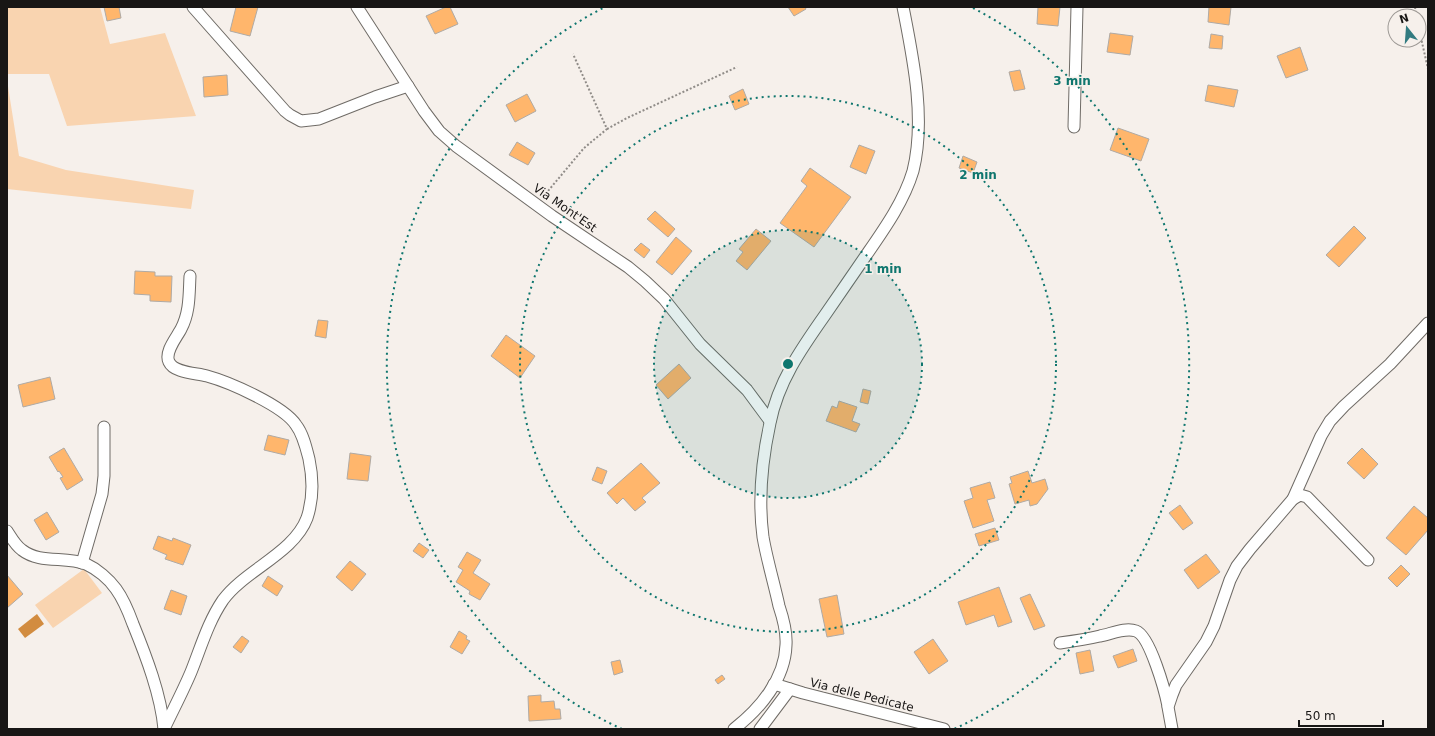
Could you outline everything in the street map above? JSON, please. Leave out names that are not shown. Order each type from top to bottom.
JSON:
[{"type":"street","points":[[193,7],[285,111],[295,119],[304,121],[319,120],[375,97],[408,86]]},
{"type":"street","name":"Via Mont'Est","points":[[358,7],[428,117],[442,134],[456,146],[579,235],[634,271],[651,286],[704,347],[747,390],[770,421]]},
{"type":"street","points":[[734,729],[750,716],[764,701],[774,684],[783,662],[786,645],[784,624],[766,551],[761,519],[762,470],[770,421],[779,390],[795,359],[884,228],[897,206],[911,176],[916,149],[917,98],[912,57],[903,7]]},
{"type":"street","points":[[1074,127],[1077,7]]},
{"type":"street","points":[[164,729],[190,676],[206,631],[216,611],[235,586],[284,548],[297,535],[307,519],[311,495],[311,472],[300,430],[285,412],[238,387],[214,378],[179,370],[172,366],[169,362],[168,359],[170,350],[187,314],[190,276]]},
{"type":"street","points":[[1168,707],[1176,685],[1206,642],[1214,626],[1237,566],[1293,498],[1321,436],[1330,421],[1344,406],[1390,364],[1428,323]]},
{"type":"street","points":[[82,563],[102,494],[104,476],[104,427]]},
{"type":"street","points":[[1293,498],[1300,495],[1307,497],[1368,560]]},
{"type":"street","points":[[7,531],[19,547],[29,554],[44,559],[70,560],[82,563],[95,569],[118,592],[126,607],[148,664],[162,713],[164,729]]},
{"type":"street","points":[[1060,643],[1100,636],[1122,630],[1139,632],[1146,641],[1160,676],[1172,729]]},
{"type":"street","name":"Via delle Pedicate","points":[[774,684],[944,729]]},
{"type":"street","points":[[760,729],[790,689]]},
{"type":"path","points":[[1423,48],[1428,69]]},
{"type":"path","points":[[573,54],[607,129]]},
{"type":"path","points":[[537,205],[584,148],[607,129],[627,118],[737,67]]},
{"type":"shaded area","points":[[7,7],[100,7],[110,44],[165,33],[196,116],[67,126],[49,74],[7,74]]},
{"type":"shaded area","points":[[7,80],[19,156],[66,170],[194,190],[191,209],[7,189]]},
{"type":"shaded area","points":[[84,569],[102,593],[53,628],[35,605]]},
{"type":"shaded area","points":[[37,614],[44,624],[25,638],[18,629]]},
{"type":"building","points":[[104,7],[119,7],[121,18],[107,21]]},
{"type":"building","points":[[236,7],[258,7],[250,36],[230,31]]},
{"type":"building","points":[[446,7],[450,7],[458,24],[435,34],[426,16]]},
{"type":"building","points":[[788,7],[805,7],[806,9],[794,16]]},
{"type":"building","points":[[1038,7],[1060,7],[1058,26],[1037,24]]},
{"type":"building","points":[[1209,7],[1231,7],[1229,25],[1208,22]]},
{"type":"building","points":[[1110,33],[1133,36],[1130,55],[1107,52]]},
{"type":"building","points":[[1211,34],[1223,36],[1222,49],[1209,48]]},
{"type":"building","points":[[1300,47],[1308,70],[1286,78],[1277,56]]},
{"type":"building","points":[[1020,70],[1025,89],[1014,91],[1009,72]]},
{"type":"building","points":[[227,75],[228,95],[204,97],[203,77]]},
{"type":"building","points":[[1208,85],[1238,90],[1234,107],[1205,101]]},
{"type":"building","points":[[743,89],[749,104],[735,110],[729,96]]},
{"type":"building","points":[[527,94],[536,111],[515,122],[506,105]]},
{"type":"building","points":[[1118,128],[1149,139],[1141,161],[1110,150]]},
{"type":"building","points":[[517,142],[535,153],[528,165],[509,155]]},
{"type":"building","points":[[859,145],[875,151],[866,174],[850,167]]},
{"type":"building","points":[[963,156],[977,162],[973,173],[959,168]]},
{"type":"building","points":[[810,168],[851,197],[814,247],[780,223],[807,186],[801,181]]},
{"type":"building","points":[[655,211],[675,229],[668,237],[647,219]]},
{"type":"building","points":[[1354,226],[1366,238],[1339,267],[1326,255]]},
{"type":"building","points":[[756,229],[771,241],[747,270],[736,261],[743,252],[739,249]]},
{"type":"building","points":[[676,237],[692,251],[672,275],[656,262]]},
{"type":"building","points":[[641,243],[650,250],[644,258],[634,250]]},
{"type":"building","points":[[135,271],[155,272],[155,276],[172,276],[171,302],[150,301],[150,295],[134,294]]},
{"type":"building","points":[[318,320],[328,321],[326,338],[315,336]]},
{"type":"building","points":[[506,335],[535,356],[520,378],[491,356]]},
{"type":"building","points":[[679,364],[691,378],[668,399],[656,385]]},
{"type":"building","points":[[50,377],[55,399],[23,407],[18,385]]},
{"type":"building","points":[[863,389],[871,391],[868,404],[860,402]]},
{"type":"building","points":[[839,401],[857,407],[852,421],[860,424],[856,432],[826,421],[832,406],[837,408]]},
{"type":"building","points":[[268,435],[289,440],[285,455],[264,450]]},
{"type":"building","points":[[64,448],[83,480],[67,490],[60,478],[63,477],[59,471],[58,472],[49,457]]},
{"type":"building","points":[[1362,448],[1378,464],[1364,479],[1347,463]]},
{"type":"building","points":[[350,453],[371,456],[368,481],[347,479]]},
{"type":"building","points":[[641,463],[660,483],[642,498],[646,502],[635,511],[623,498],[617,504],[607,493]]},
{"type":"building","points":[[597,467],[607,471],[602,484],[592,480]]},
{"type":"building","points":[[1028,471],[1032,483],[1045,479],[1048,489],[1037,504],[1030,506],[1029,500],[1015,504],[1009,484],[1012,483],[1010,477]]},
{"type":"building","points":[[990,482],[995,498],[987,500],[994,521],[973,528],[964,501],[973,498],[970,488]]},
{"type":"building","points":[[1180,505],[1193,523],[1183,530],[1169,513]]},
{"type":"building","points":[[1414,506],[1428,518],[1428,530],[1406,555],[1386,538]]},
{"type":"building","points":[[47,512],[59,532],[46,540],[34,520]]},
{"type":"building","points":[[995,528],[999,540],[979,546],[975,534]]},
{"type":"building","points":[[158,536],[172,541],[173,538],[191,545],[183,565],[165,559],[167,555],[153,549]]},
{"type":"building","points":[[419,543],[429,550],[423,558],[413,551]]},
{"type":"building","points":[[467,552],[481,560],[473,573],[490,584],[480,600],[469,594],[470,591],[456,582],[463,570],[458,567]]},
{"type":"building","points":[[1206,554],[1220,572],[1198,589],[1184,570]]},
{"type":"building","points":[[350,561],[366,574],[352,591],[336,577]]},
{"type":"building","points":[[1401,565],[1410,574],[1397,587],[1388,578]]},
{"type":"building","points":[[7,575],[23,594],[7,608]]},
{"type":"building","points":[[268,576],[283,586],[277,596],[262,586]]},
{"type":"building","points":[[999,587],[1012,622],[998,627],[994,615],[966,625],[958,602]]},
{"type":"building","points":[[171,590],[187,596],[181,615],[164,609]]},
{"type":"building","points":[[1030,594],[1045,626],[1034,630],[1020,598]]},
{"type":"building","points":[[837,595],[844,634],[827,637],[819,599]]},
{"type":"building","points":[[459,631],[467,636],[466,639],[470,641],[462,654],[450,647]]},
{"type":"building","points":[[242,636],[249,641],[241,653],[233,647]]},
{"type":"building","points":[[933,639],[948,661],[929,674],[914,652]]},
{"type":"building","points":[[1133,649],[1137,661],[1118,668],[1113,656]]},
{"type":"building","points":[[1090,650],[1094,671],[1080,674],[1076,653]]},
{"type":"building","points":[[620,660],[623,672],[614,675],[611,662]]},
{"type":"building","points":[[722,675],[725,679],[718,684],[715,680]]},
{"type":"building","points":[[541,695],[541,702],[554,701],[555,709],[560,709],[561,719],[529,721],[528,696]]}]
